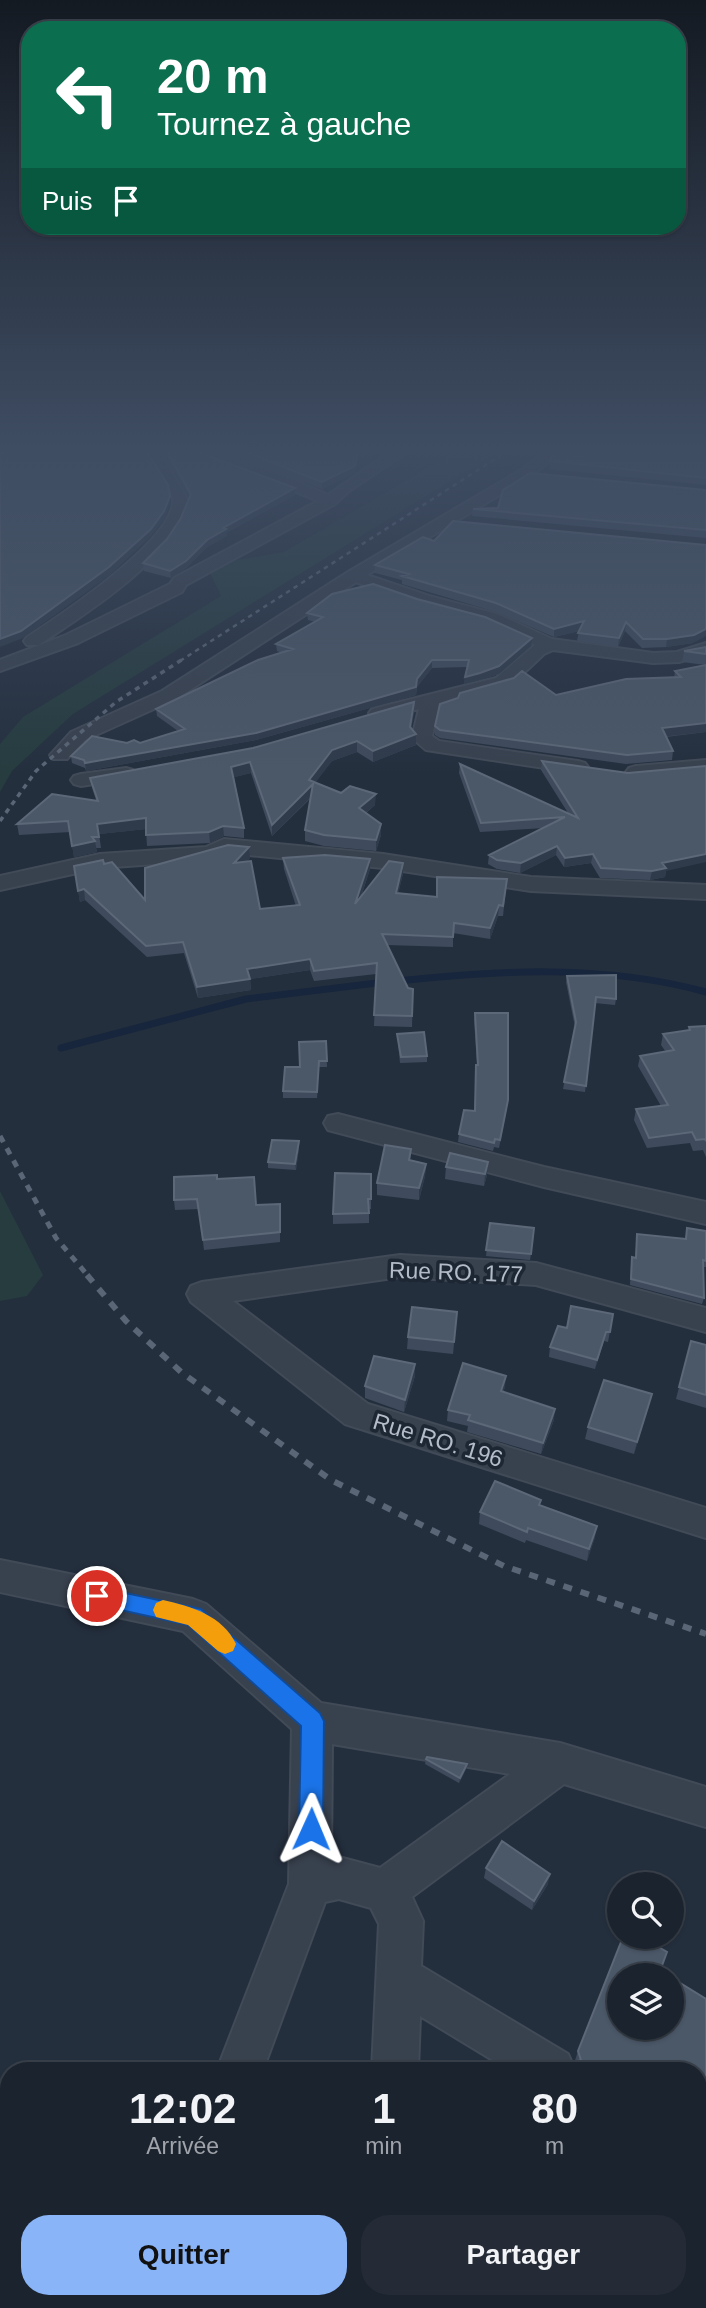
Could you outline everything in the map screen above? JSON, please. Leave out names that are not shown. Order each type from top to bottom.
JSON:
[{"type":"street","points":[[5,660],[75,614],[124,574],[137,560]]},
{"type":"street","points":[[5,660],[72,639],[164,593],[221,560]]},
{"type":"street","points":[[60,755],[78,736],[169,695],[382,560]]},
{"type":"street","points":[[354,576],[423,600],[491,618],[550,645]]},
{"type":"street","points":[[363,718],[399,706],[430,702],[503,682],[538,650],[550,645],[561,644],[587,651],[653,658],[679,657],[706,648]]},
{"type":"street","points":[[430,702],[422,738],[433,746],[626,773],[706,765]]},
{"type":"street","points":[[80,780],[150,770]]},
{"type":"street","points":[[0,883],[100,861],[211,852],[224,846],[383,861],[531,884],[706,892]]},
{"type":"street","points":[[338,1123],[544,1177],[706,1213]]},
{"type":"street","name":"Rue RO. 177","points":[[202,1294],[400,1266],[536,1274],[706,1320]]},
{"type":"street","name":"Rue RO. 196","points":[[202,1294],[357,1415],[706,1523]]},
{"type":"street","points":[[0,1576],[193,1616],[312,1721],[560,1763],[706,1807]]},
{"type":"street","points":[[243,2062],[310,1884],[312,1721]]},
{"type":"street","points":[[385,1891],[560,1763]]},
{"type":"street","points":[[310,1884],[339,1878],[385,1891],[401,1921],[395,2062]]},
{"type":"street","points":[[398,1977],[539,2062]]},
{"type":"green space","points":[[239,560],[323,560],[73,714],[12,771],[0,792],[0,744],[23,717],[221,596],[210,573],[220,563]]},
{"type":"green space","points":[[0,1191],[43,1275],[27,1296],[0,1301]]},
{"type":"building","points":[[0,560],[117,560],[21,631],[0,639]]},
{"type":"building","points":[[146,560],[187,560],[170,571],[143,563]]},
{"type":"building","points":[[384,560],[706,560],[706,629],[694,635],[643,639],[626,622],[619,638],[578,633],[584,621],[554,629],[496,603],[402,576],[409,574],[375,565]]},
{"type":"building","points":[[373,584],[485,617],[532,638],[499,666],[480,673],[465,677],[469,660],[432,660],[417,679],[416,687],[256,733],[85,763],[84,760],[71,756],[92,736],[127,743],[134,740],[140,743],[185,729],[156,709],[258,660],[293,649],[276,644],[323,617],[307,613],[332,594]]},
{"type":"building","points":[[706,647],[706,654],[684,651]]},
{"type":"building","points":[[706,665],[706,723],[662,728],[673,751],[627,755],[440,730],[435,726],[440,704],[458,698],[460,693],[514,678],[522,671],[556,695],[626,679],[681,677],[675,671]]},
{"type":"building","points":[[414,702],[410,727],[416,734],[373,751],[357,741],[332,750],[309,780],[341,793],[350,786],[376,794],[359,808],[381,824],[376,840],[324,835],[305,830],[313,784],[272,825],[250,762],[231,767],[244,828],[223,826],[209,832],[146,835],[146,818],[97,824],[99,837],[92,837],[95,841],[72,846],[68,821],[17,824],[52,794],[98,801],[90,778],[253,748]]},
{"type":"building","points":[[542,761],[628,773],[706,766],[706,854],[662,863],[666,868],[652,871],[601,868],[593,854],[565,858],[557,846],[521,863],[497,860],[489,855],[565,817],[481,823],[460,764],[578,818]]},
{"type":"building","points":[[228,845],[249,847],[234,863],[251,861],[260,909],[300,905],[283,858],[325,855],[370,859],[355,904],[389,861],[403,863],[396,893],[437,897],[437,877],[507,879],[503,906],[499,905],[490,928],[454,923],[453,937],[382,934],[408,988],[413,989],[412,1016],[374,1015],[377,963],[314,971],[310,959],[247,969],[250,979],[197,987],[183,942],[146,946],[84,889],[78,891],[74,866],[103,860],[104,864],[112,862],[145,900],[145,868]]},
{"type":"building","points":[[616,975],[616,999],[596,997],[586,1086],[564,1082],[576,1022],[567,976]]},
{"type":"building","points":[[475,1013],[508,1013],[508,1100],[500,1140],[495,1139],[494,1143],[459,1134],[464,1110],[475,1111],[478,1065]]},
{"type":"building","points":[[706,1026],[706,1141],[696,1140],[692,1132],[649,1138],[636,1109],[668,1105],[640,1056],[674,1050],[663,1034],[690,1030],[689,1027]]},
{"type":"building","points":[[424,1032],[427,1056],[401,1057],[397,1034]]},
{"type":"building","points":[[326,1041],[327,1061],[319,1061],[317,1092],[283,1091],[285,1067],[300,1067],[299,1042]]},
{"type":"building","points":[[272,1140],[299,1141],[295,1164],[268,1162]]},
{"type":"building","points":[[385,1145],[411,1149],[409,1160],[426,1164],[419,1188],[377,1183]]},
{"type":"building","points":[[450,1153],[488,1162],[485,1174],[446,1167]]},
{"type":"building","points":[[335,1173],[371,1174],[369,1213],[333,1214]]},
{"type":"building","points":[[217,1175],[217,1179],[254,1177],[256,1205],[280,1204],[280,1232],[203,1240],[197,1199],[174,1200],[174,1177]]},
{"type":"building","points":[[490,1223],[534,1228],[531,1254],[486,1250]]},
{"type":"building","points":[[687,1228],[706,1231],[706,1261],[703,1260],[704,1298],[631,1279],[632,1257],[636,1258],[637,1234],[686,1239]]},
{"type":"building","points":[[571,1306],[613,1314],[610,1332],[606,1332],[597,1360],[550,1347],[558,1326],[567,1328]]},
{"type":"building","points":[[412,1307],[457,1312],[454,1342],[408,1337]]},
{"type":"building","points":[[691,1341],[706,1345],[706,1395],[679,1387]]},
{"type":"building","points":[[374,1356],[415,1364],[405,1400],[365,1386]]},
{"type":"building","points":[[463,1363],[506,1376],[501,1391],[555,1409],[543,1443],[468,1420],[470,1415],[448,1410]]},
{"type":"building","points":[[604,1380],[652,1394],[637,1442],[588,1427]]},
{"type":"building","points":[[495,1481],[541,1500],[539,1505],[597,1526],[589,1549],[528,1528],[527,1532],[480,1512]]},
{"type":"building","points":[[427,1757],[467,1764],[460,1778],[426,1759]]},
{"type":"building","points":[[502,1841],[550,1874],[534,1901],[486,1868]]},
{"type":"building","points":[[618,1949],[662,1949],[667,1952],[663,1963],[613,1963]]},
{"type":"building","points":[[607,1978],[607,2040],[684,2040],[684,1985],[706,1999],[706,2062],[575,2062],[581,2060],[578,2051]]},
{"type":"waterway","points":[[397,981],[514,972],[591,973],[668,983],[706,992]]},
{"type":"waterway","points":[[61,1048],[246,999],[385,982]]},
{"type":"railway","points":[[180,661],[338,560]]},
{"type":"railway","points":[[0,821],[36,771],[116,702],[183,659]]},
{"type":"railway","points":[[0,1136],[56,1238],[89,1277]]},
{"type":"railway","points":[[87,1275],[126,1321],[181,1372],[331,1480],[504,1566],[706,1634]]},
{"type":"slow traffic","points":[[163,1610],[193,1616],[225,1644]]},
{"type":"route","points":[[97,1596],[193,1616],[312,1721],[311,1829]]}]
